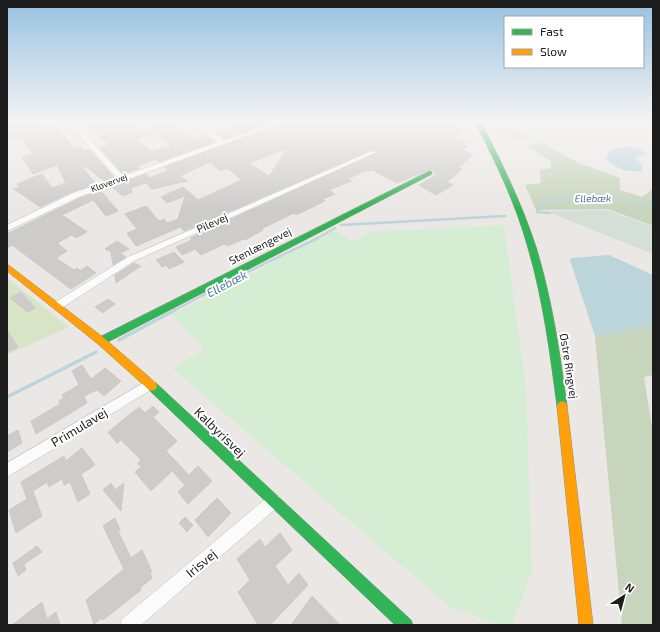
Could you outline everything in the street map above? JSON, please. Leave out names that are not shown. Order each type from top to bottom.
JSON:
[{"type":"street","points":[[97,151],[122,179]]},
{"type":"street","name":"Kløvervej","points":[[7,228],[64,200],[199,151]]},
{"type":"street","name":"Østre Ringvej","points":[[492,151],[520,212],[533,249],[548,310],[564,408],[586,625]]},
{"type":"street","name":"Pilevej","points":[[57,306],[131,259],[374,152]]},
{"type":"street","name":"Stenlængevej","points":[[101,341],[430,173]]},
{"type":"street","name":"Kalbyrisvej","points":[[7,268],[101,341],[150,384],[406,625]]},
{"type":"street","name":"Primulavej","points":[[7,470],[150,384]]},
{"type":"street","name":"Irisvej","points":[[128,625],[274,501]]},
{"type":"green space","points":[[535,151],[558,151],[579,163],[620,178],[620,190],[642,197],[653,189],[653,226],[608,209],[536,210],[525,185],[541,183],[540,170],[550,168],[551,161]]},
{"type":"green space","points":[[504,225],[526,389],[532,571],[512,625],[499,625],[450,607],[172,368],[204,350],[172,315],[335,230],[353,242],[369,232]]},
{"type":"green space","points":[[7,278],[69,327],[7,355]]},
{"type":"green space","points":[[653,325],[653,375],[644,377],[653,434],[653,625],[622,625],[595,336]]},
{"type":"shaded area","points":[[607,210],[653,227],[653,254],[550,213],[552,211]]},
{"type":"water","points":[[644,151],[647,154],[635,158],[643,166],[642,171],[622,169],[613,165],[606,158],[609,152]]},
{"type":"water","points":[[609,255],[653,275],[653,325],[595,336],[570,260],[572,258]]},
{"type":"building","points":[[31,151],[91,151],[114,177],[104,181],[85,166],[83,168],[96,184],[72,192],[40,207],[14,189],[21,186],[17,184],[42,174],[52,188],[66,183],[57,165],[33,174],[22,157],[33,154]]},
{"type":"building","points":[[103,151],[188,151],[158,162],[156,159],[137,166],[140,168],[123,174]]},
{"type":"building","points":[[207,151],[279,151],[249,163],[269,176],[286,151],[368,151],[184,231],[180,227],[136,246],[127,233],[137,229],[125,214],[146,206],[157,219],[160,221],[164,219],[167,223],[178,219],[185,196],[167,203],[161,197],[183,187],[198,200],[242,180],[227,168],[221,171],[209,162],[180,176],[187,181],[152,189],[146,183],[131,188],[132,192],[123,196],[112,187],[146,174],[149,178],[168,171],[165,167]]},
{"type":"building","points":[[465,151],[473,154],[458,168],[462,169],[447,182],[453,185],[436,195],[419,185],[435,176],[436,173],[431,169],[397,183],[372,170],[366,170],[348,179],[351,181],[329,190],[335,194],[323,199],[325,201],[296,215],[294,213],[261,229],[263,230],[245,240],[244,239],[227,246],[224,244],[201,255],[195,249],[182,255],[176,247],[192,240],[190,238],[378,152]]},
{"type":"building","points":[[101,191],[118,211],[106,216],[93,200],[62,215],[87,232],[76,238],[72,235],[57,243],[67,251],[56,258],[74,270],[77,268],[80,271],[87,266],[96,273],[71,289],[12,245],[7,248],[7,234],[80,198]]},
{"type":"building","points":[[117,241],[129,249],[120,253],[126,257],[113,265],[111,252],[105,249]]},
{"type":"building","points":[[174,252],[184,262],[169,269],[166,265],[162,267],[156,260]]},
{"type":"building","points":[[134,263],[141,266],[116,283],[115,275]]},
{"type":"building","points":[[21,292],[35,308],[28,312],[10,298]]},
{"type":"building","points":[[108,299],[115,304],[103,313],[95,307]]},
{"type":"building","points":[[7,330],[18,347],[7,353]]},
{"type":"building","points":[[82,365],[91,379],[105,368],[121,381],[104,396],[97,390],[84,396],[87,403],[36,434],[31,421],[60,404],[59,401],[64,398],[62,395],[79,385],[72,371]]},
{"type":"building","points":[[153,406],[159,412],[153,417],[177,441],[166,451],[189,475],[198,466],[212,481],[188,504],[178,492],[185,485],[172,471],[151,491],[135,472],[141,467],[138,463],[141,460],[121,440],[117,443],[108,432],[139,407],[145,413]]},
{"type":"building","points":[[18,430],[22,443],[7,452],[7,436]]},
{"type":"building","points":[[82,448],[95,465],[81,474],[90,494],[78,502],[70,482],[64,485],[62,479],[49,487],[47,482],[33,491],[42,516],[16,533],[9,510],[27,499],[21,482],[64,456],[66,461]]},
{"type":"building","points":[[111,483],[115,490],[124,483],[121,511],[103,490]]},
{"type":"building","points":[[217,498],[231,513],[208,537],[195,520]]},
{"type":"building","points":[[185,517],[193,525],[187,532],[179,523]]},
{"type":"building","points":[[115,518],[120,530],[118,531],[131,558],[142,550],[152,572],[150,573],[152,578],[140,588],[141,590],[103,620],[102,618],[94,624],[86,600],[124,569],[103,526]]},
{"type":"building","points":[[280,533],[292,550],[275,566],[288,585],[299,573],[308,585],[270,625],[258,625],[238,592],[250,580],[237,559],[260,539],[265,547]]},
{"type":"building","points":[[37,546],[42,552],[24,564],[26,570],[18,576],[13,563]]},
{"type":"building","points":[[312,596],[340,625],[291,625]]},
{"type":"building","points":[[42,602],[47,619],[56,612],[60,625],[12,625]]},
{"type":"waterway","name":"Ellebæk","points":[[543,205],[551,199],[557,198],[589,199],[609,197],[653,204],[650,204]]},
{"type":"waterway","name":"Ellebæk","points":[[543,205],[537,212],[550,213]]},
{"type":"waterway","name":"Ellebæk","points":[[341,225],[505,216]]},
{"type":"waterway","name":"Ellebæk","points":[[239,276],[318,238],[335,228]]},
{"type":"waterway","name":"Ellebæk","points":[[173,311],[232,280]]},
{"type":"waterway","name":"Ellebæk","points":[[119,340],[175,310]]},
{"type":"waterway","name":"Ellebæk","points":[[7,397],[96,352]]},
{"type":"traffic: fast","points":[[492,151],[521,215],[538,267],[554,346],[562,406]]},
{"type":"traffic: fast","points":[[101,341],[430,173]]},
{"type":"traffic: fast","points":[[152,386],[406,625]]},
{"type":"traffic: slow","points":[[7,267],[101,341],[152,386]]},
{"type":"traffic: slow","points":[[562,406],[586,625]]}]
